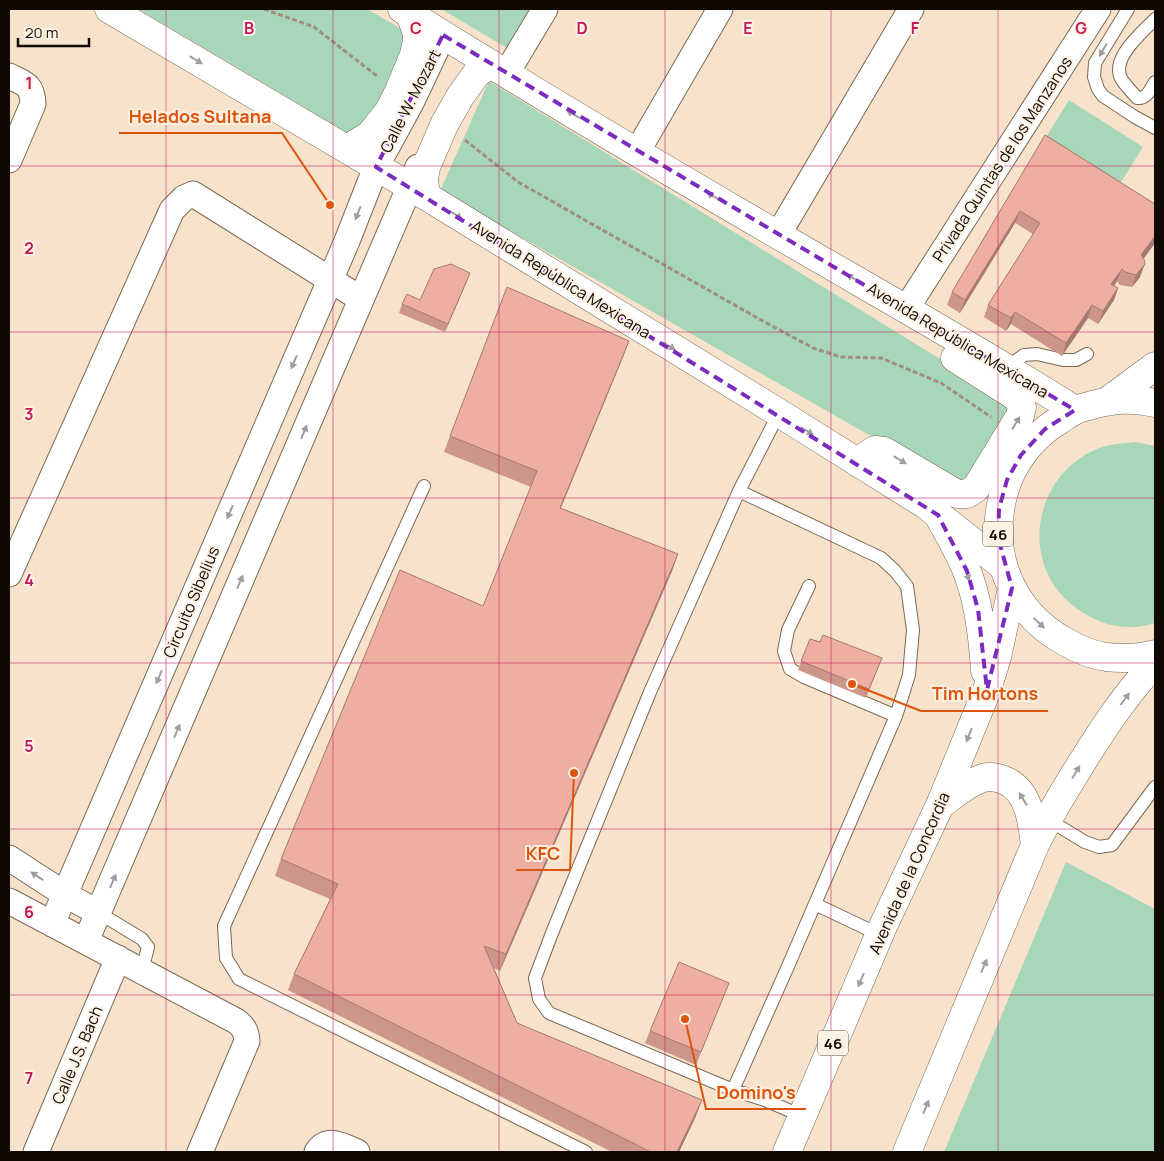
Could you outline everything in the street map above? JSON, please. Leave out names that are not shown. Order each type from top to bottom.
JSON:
[{"type":"main road","name":"Avenida República Mexicana","points":[[109,9],[418,192],[926,505],[1007,577]]},
{"type":"main road","name":"Avenida República Mexicana","points":[[406,11],[637,152],[1006,367],[1075,410]]},
{"type":"main road","points":[[347,149],[370,135],[389,111],[400,91],[414,55],[417,41],[417,33],[406,11]]},
{"type":"main road","points":[[418,192],[444,124],[477,73],[490,64]]},
{"type":"main road","points":[[858,463],[875,450],[884,451],[957,494],[967,494],[976,488],[1020,416],[1022,407],[1018,398],[948,353],[938,339],[936,326]]},
{"type":"main road","name":"46","points":[[1109,400],[1155,366]]},
{"type":"main road","name":"46","points":[[1155,403],[1136,399],[1109,400],[1075,410],[1046,429],[1021,455],[1007,480],[999,508],[998,538],[1007,577],[1028,612],[1050,633],[1075,648],[1104,657],[1135,658],[1155,654]]},
{"type":"main road","points":[[938,515],[967,571],[978,609],[987,690]]},
{"type":"main road","name":"Avenida de la Concordia","points":[[787,1152],[880,935],[940,805],[987,690],[997,657],[1007,577]]},
{"type":"main road","points":[[907,1152],[1047,819],[1097,737],[1138,681],[1155,663]]},
{"type":"main road","points":[[940,805],[967,786],[984,778],[999,778],[1010,783],[1026,802],[1031,818],[1035,845]]},
{"type":"street","name":"Calle W. Mozart","points":[[418,192],[438,120],[544,9]]},
{"type":"street","points":[[637,152],[720,9]]},
{"type":"street","points":[[778,235],[912,9]]},
{"type":"street","name":"Privada Quintas de los Manzanos","points":[[906,309],[1098,9]]},
{"type":"street","name":"Calle W. Mozart","points":[[376,168],[412,101],[443,35]]},
{"type":"street","points":[[9,76],[29,87],[33,104],[9,160]]},
{"type":"street","name":"Circuito Sibelius","points":[[52,924],[349,236],[376,168]]},
{"type":"street","points":[[86,941],[361,299],[418,192]]},
{"type":"street","points":[[9,574],[172,210],[184,198],[193,194],[361,299]]},
{"type":"street","points":[[9,858],[66,895],[99,913]]},
{"type":"street","points":[[9,901],[243,1026],[247,1041],[200,1152]]},
{"type":"street","name":"Calle J.S. Bach","points":[[36,1152],[118,958]]},
{"type":"lane","points":[[1128,9],[1095,63],[1094,77],[1098,89],[1103,96],[1134,117],[1155,128]]},
{"type":"lane","points":[[1155,20],[1124,52],[1120,61],[1119,72],[1121,79],[1137,98],[1147,96],[1155,82]]},
{"type":"lane","points":[[1006,367],[1024,355],[1037,354],[1053,358],[1076,360],[1087,354]]},
{"type":"lane","points":[[779,413],[740,491],[650,692],[535,978],[540,999],[548,1013],[733,1090],[765,1100],[802,1116]]},
{"type":"lane","points":[[424,486],[224,926],[226,958],[240,979],[586,1152]]},
{"type":"lane","points":[[733,1090],[896,716],[909,675],[913,630],[907,586],[896,571],[881,558],[740,491]]},
{"type":"lane","points":[[809,586],[788,630],[784,651],[790,669],[804,678],[896,716]]},
{"type":"lane","points":[[1047,819],[1085,842],[1099,847],[1112,845],[1155,787]]},
{"type":"lane","points":[[815,904],[880,935]]},
{"type":"lane","points":[[99,913],[146,942],[148,946],[142,971]]},
{"type":"path","points":[[264,9],[314,26],[384,81],[400,91]]},
{"type":"path","points":[[444,124],[518,182],[761,320],[813,348],[841,357],[881,358],[940,383],[993,419],[1007,437]]},
{"type":"highlighted area","points":[[443,35],[1075,410],[1045,429],[1021,455],[1007,480],[999,509],[998,537],[1012,588],[987,690],[978,609],[967,571],[938,515],[376,167]]},
{"type":"green space","points":[[138,9],[367,9],[415,37],[366,144]]},
{"type":"green space","points":[[441,9],[531,9],[507,48]]},
{"type":"green space","points":[[489,81],[1018,407],[964,489],[440,191]]},
{"type":"green space","points":[[1069,100],[1143,147],[1114,193],[1040,147]]},
{"type":"green space","points":[[1136,442],[1155,446],[1155,623],[1138,627],[1126,627],[1106,624],[1094,619],[1082,612],[1061,594],[1047,573],[1040,549],[1040,524],[1047,500],[1059,478],[1078,460],[1102,447]]},
{"type":"green space","points":[[1066,862],[1155,909],[1155,1152],[944,1152]]},
{"type":"building","points":[[1045,135],[1155,204],[1155,236],[1141,255],[1145,264],[1136,275],[1125,272],[1122,269],[1111,284],[1118,288],[1103,311],[1092,305],[1066,343],[1015,312],[1011,318],[988,305],[1040,223],[1020,211],[965,300],[952,292]]},
{"type":"building","points":[[451,264],[470,273],[448,324],[402,304],[407,294],[420,300],[434,269]]},
{"type":"building","points":[[507,287],[629,341],[560,508],[678,554],[506,954],[484,946],[517,1023],[702,1100],[677,1152],[651,1152],[294,974],[338,884],[281,859],[400,570],[483,606],[537,471],[450,436]]},
{"type":"building","points":[[823,635],[882,658],[869,689],[801,661],[810,639],[820,642]]},
{"type":"building","points":[[679,962],[729,983],[701,1052],[650,1031]]},
{"type":"place","name":"Helados Sultana","points":[[330,205]]},
{"type":"place","name":"Tim Hortons","points":[[852,684]]},
{"type":"place","name":"KFC","points":[[574,773]]},
{"type":"place","name":"Domino's","points":[[685,1019]]}]
